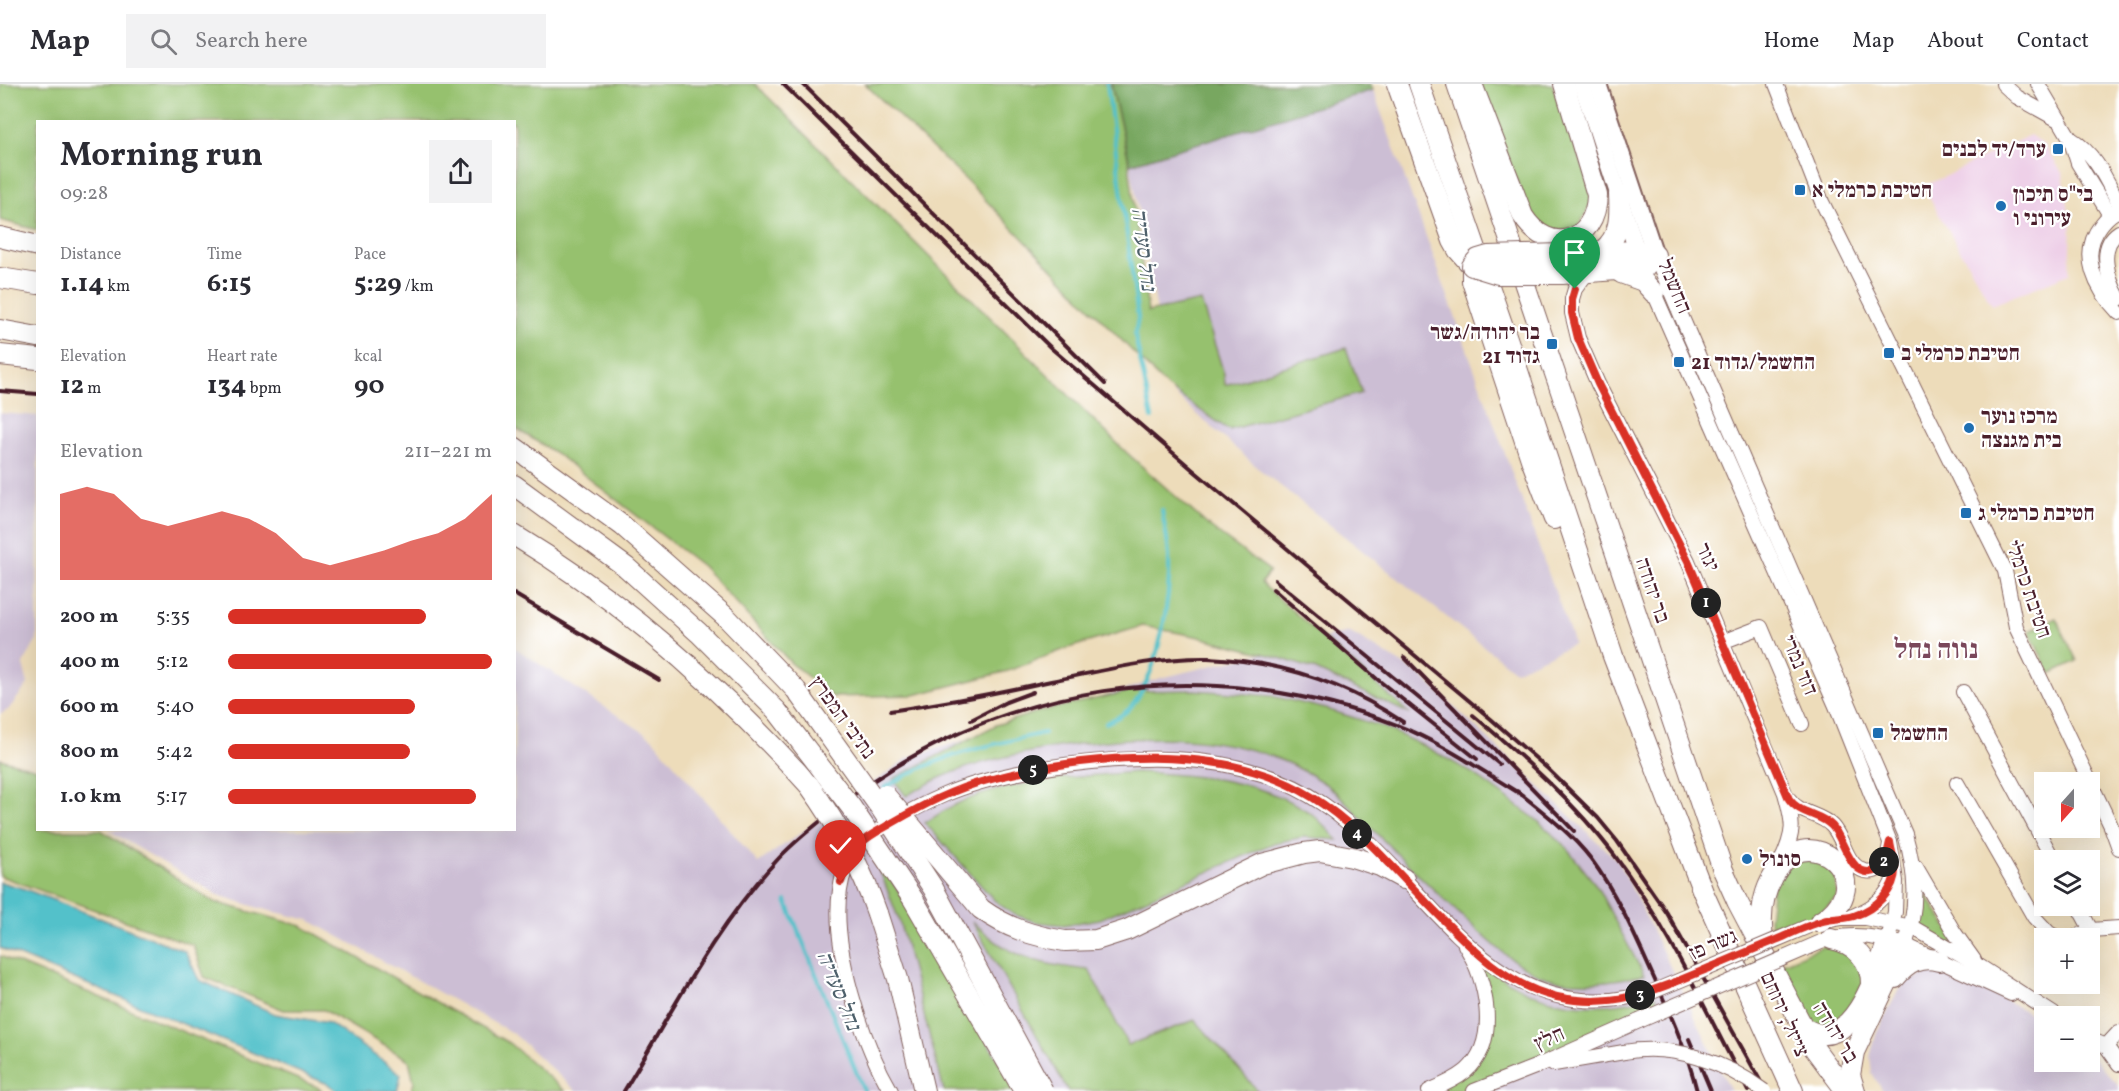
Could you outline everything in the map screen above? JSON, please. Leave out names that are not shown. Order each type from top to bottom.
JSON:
[{"type":"highway","points":[[1397,84],[1453,241],[1462,257],[1472,266],[1498,274],[1587,273],[1616,271],[1645,258]]},
{"type":"highway","points":[[1419,84],[1613,656]]},
{"type":"highway","name":"בר יהודה","points":[[1457,84],[1712,838],[1737,902],[1803,1027],[1818,1054],[1846,1091]]},
{"type":"highway","points":[[1472,84],[1522,216],[1541,236],[1559,241],[1575,238],[1580,234],[1593,217],[1597,205],[1593,178],[1564,84]]},
{"type":"highway","points":[[1602,251],[1610,244],[1617,230],[1620,213],[1619,194]]},
{"type":"highway","points":[[0,239],[36,247]]},
{"type":"highway","points":[[1613,656],[1583,596],[1532,462],[1472,281],[1472,266],[1478,259],[1488,256],[1602,251],[1645,258]]},
{"type":"highway","points":[[1616,271],[1643,281],[1654,293]]},
{"type":"highway","points":[[0,278],[36,284]]},
{"type":"highway","points":[[0,325],[36,328]]},
{"type":"highway","points":[[0,330],[36,337]]},
{"type":"highway","points":[[0,355],[36,359]]},
{"type":"highway","name":"נתיבי המפרץ","points":[[516,448],[623,526],[727,618],[796,690],[882,810],[933,888],[1043,1091]]},
{"type":"highway","points":[[516,486],[626,567],[699,633],[777,711],[850,807],[913,899],[1024,1091]]},
{"type":"highway","points":[[516,536],[611,599],[655,636],[752,724],[809,785],[851,849],[866,880],[898,980],[924,1091]]},
{"type":"highway","name":"צייזל, ירוחם","points":[[1613,656],[1702,891],[1793,1091]]},
{"type":"highway","points":[[796,690],[981,909],[1022,932],[1065,941],[1095,940],[1127,930],[1262,864],[1304,853],[1320,851],[1352,857],[1380,866],[1404,879]]},
{"type":"highway","points":[[1766,954],[1763,941],[1765,894],[1779,866],[1793,854],[1810,851],[1826,856],[1843,871],[1847,886],[1842,902],[1833,913],[1815,924]]},
{"type":"highway","points":[[1855,1091],[1850,1076],[1852,1058],[1900,934]]},
{"type":"highway","points":[[1826,940],[1852,947],[1863,957],[1878,987]]},
{"type":"highway","points":[[1803,1027],[1812,1032],[1829,1034],[1844,1027],[1878,987],[1913,962],[1924,958],[1939,961]]},
{"type":"main road","points":[[1582,84],[1619,194],[1645,258]]},
{"type":"main road","points":[[1598,84],[1645,258]]},
{"type":"street","name":"חטיבת כרמלי","points":[[1776,84],[1821,202],[2005,570],[2016,627],[2111,826],[2119,848]]},
{"type":"street","points":[[2003,84],[2018,97],[2060,122]]},
{"type":"street","points":[[2038,84],[2070,138],[2078,163],[2114,212]]},
{"type":"street","points":[[2070,138],[2086,149],[2105,175],[2119,187]]},
{"type":"street","points":[[2105,175],[2114,212],[2109,227],[2119,232],[2109,243],[2106,260],[2111,285],[2119,300]]},
{"type":"street","points":[[2114,212],[2094,237],[2090,266],[2102,294],[2119,313]]},
{"type":"street","name":"החשמל","points":[[1645,258],[1654,293],[1836,706],[1890,842],[1895,868],[1896,912],[1900,934]]},
{"type":"street","name":"החשמל","points":[[1645,258],[1905,834],[1913,863],[1915,886],[1900,934]]},
{"type":"street","name":"יגור","points":[[1587,273],[1575,289],[1572,299],[1572,313],[1578,338],[1598,384],[1688,561],[1785,793],[1791,813],[1793,832],[1779,866]]},
{"type":"street","name":"דוד נמרי","points":[[1722,642],[1761,627],[1802,724]]},
{"type":"street","points":[[1963,692],[2048,850]]},
{"type":"street","points":[[891,1091],[869,1045],[849,979],[840,935],[841,882],[856,848],[865,839],[930,801],[967,785],[1038,769],[1143,757],[1219,764],[1275,780],[1310,796],[1346,824],[1461,938],[1476,966],[1487,1001],[1484,1035],[1476,1058],[1465,1072],[1429,1091]]},
{"type":"street","points":[[1957,783],[2034,917],[2044,928]]},
{"type":"street","points":[[1785,793],[1799,810],[1826,821],[1833,827],[1849,859],[1861,869],[1870,872],[1878,870],[1886,859],[1890,842]]},
{"type":"street","points":[[1913,863],[1954,932],[1979,966]]},
{"type":"street","points":[[1815,924],[1851,917],[1871,907],[1891,886],[1895,868]]},
{"type":"street","points":[[1851,917],[1979,966],[2040,1006]]},
{"type":"street","name":"גשר פז","points":[[1461,938],[1497,968],[1518,982],[1540,992],[1603,1002],[1652,992],[1815,924]]},
{"type":"street","points":[[2100,929],[2119,928]]},
{"type":"street","points":[[1826,940],[1900,934],[1939,961],[2034,1006]]},
{"type":"street","name":"גשר פז","points":[[1639,1021],[1826,940]]},
{"type":"street","name":"חלץ","points":[[1474,1091],[1487,1088],[1639,1021]]},
{"type":"street","points":[[2106,1046],[2119,1032]]},
{"type":"street","points":[[2100,1043],[2106,1046],[2119,1064]]},
{"type":"street","points":[[1535,1067],[1624,1052],[1653,1051],[1694,1057],[1731,1070],[1764,1091]]},
{"type":"shaded area","points":[[1373,90],[1574,644],[1515,671],[1259,469],[1172,392],[1130,164]]},
{"type":"shaded area","name":"בי\"ס תיכון עירוני ו","points":[[2030,135],[2044,145],[2063,174],[2071,224],[2069,274],[1992,305],[1923,187]]},
{"type":"shaded area","points":[[0,413],[36,416],[36,642],[23,664],[28,684],[8,710],[0,714]]},
{"type":"shaded area","points":[[1349,632],[1419,674],[1619,862],[1731,1091],[576,1091],[514,1034],[309,920],[218,895],[110,831],[516,831],[516,649],[652,738],[758,863],[908,758],[1161,678]]},
{"type":"shaded area","points":[[1937,972],[1970,984],[1999,996],[2034,1016],[2034,1072],[2100,1072],[2100,1065],[2119,1086],[2119,1091],[1883,1091],[1872,1073],[1870,1057],[1877,1031],[1897,993],[1907,982]]},
{"type":"green space","points":[[0,84],[755,84],[1126,452],[1211,528],[1270,571],[1261,583],[1410,714],[1314,669],[1195,636],[1143,626],[1068,648],[1008,671],[914,695],[833,697],[791,663],[702,566],[557,454],[516,429],[516,120],[36,120],[36,230],[0,220]]},
{"type":"green space","points":[[865,84],[1111,84],[1128,157],[1148,312],[1201,301],[1224,374],[1225,385],[1346,348],[1362,393],[1229,430],[1167,387],[967,181]]},
{"type":"green space","points":[[1111,84],[1371,84],[1373,90],[1130,164]]},
{"type":"green space","points":[[1480,84],[1552,84],[1586,174],[1593,200],[1575,233],[1534,227]]},
{"type":"green space","points":[[2056,618],[2077,661],[2050,674],[2029,631]]},
{"type":"green space","points":[[1194,690],[1272,696],[1326,709],[1383,727],[1430,749],[1472,773],[1537,820],[1566,847],[1596,885],[1644,975],[1607,981],[1569,982],[1545,977],[1525,968],[1461,916],[1330,787],[1293,765],[1227,744],[1157,738],[1052,748],[1012,755],[960,770],[906,796],[893,779],[996,725],[1041,711],[1131,691]]},
{"type":"green space","points":[[0,759],[36,769],[36,831],[103,831],[214,902],[302,926],[509,1043],[565,1091],[411,1091],[414,1082],[409,1060],[324,1010],[284,1010],[204,977],[193,945],[0,876]]},
{"type":"green space","points":[[1136,772],[1205,777],[1271,793],[1312,814],[1338,840],[1304,837],[1274,843],[1100,919],[1063,925],[1036,922],[1013,914],[994,900],[925,823],[956,804],[1003,788],[1047,780]]},
{"type":"green space","points":[[871,848],[918,922],[1016,1091],[944,1091],[899,920]]},
{"type":"green space","points":[[1818,858],[1835,869],[1837,897],[1818,916],[1773,933],[1769,920],[1773,883],[1791,862]]},
{"type":"green space","points":[[1918,883],[1966,955],[1916,926]]},
{"type":"green space","points":[[972,921],[997,942],[1022,956],[1055,965],[1089,970],[1128,1045],[1195,1020],[1258,1091],[1068,1091]]},
{"type":"green space","points":[[1825,945],[1856,957],[1865,981],[1837,1026],[1808,1025],[1781,964]]},
{"type":"green space","points":[[0,956],[317,1087],[322,1091],[0,1091]]},
{"type":"green space","points":[[1483,962],[1522,989],[1543,998],[1564,1003],[1609,1005],[1656,996],[1659,1006],[1459,1091],[1438,1091],[1482,1055],[1479,963]]},
{"type":"water","points":[[0,882],[22,888],[185,951],[199,980],[275,1014],[329,1023],[401,1074],[397,1091],[337,1091],[328,1084],[0,948]]},
{"type":"waterway","name":"נחל סעדיה","points":[[1107,84],[1138,318],[1135,335],[1152,418]]},
{"type":"waterway","name":"נחל סעדיה","points":[[1106,723],[1129,709],[1139,695],[1148,678],[1161,636],[1169,572],[1162,510]]},
{"type":"waterway","name":"נחל סעדיה","points":[[884,788],[922,768],[962,753],[1044,733]]},
{"type":"waterway","name":"נחל סעדיה","points":[[786,901],[864,1091]]},
{"type":"railway","points":[[783,84],[1051,348],[1491,719],[1548,769],[1598,818],[1617,841],[1667,913],[1766,1091]]},
{"type":"railway","points":[[803,84],[1105,384]]},
{"type":"railway","points":[[0,391],[36,394]]},
{"type":"railway","points":[[1275,580],[1499,764]]},
{"type":"railway","points":[[1273,589],[1377,679],[1477,759]]},
{"type":"railway","points":[[516,595],[659,680]]},
{"type":"railway","points":[[1404,657],[1574,831]]},
{"type":"railway","points":[[890,711],[971,698],[1129,665],[1208,658],[1260,664],[1310,677],[1358,696],[1403,722]]},
{"type":"railway","points":[[624,1091],[714,941],[756,884],[779,858],[833,811],[895,767],[962,732],[1031,707],[1103,691],[1176,685],[1250,689],[1324,702],[1414,732],[1461,757],[1522,795]]},
{"type":"railway","points":[[971,720],[1006,702],[1033,692]]},
{"type":"railway","points":[[1473,715],[1530,764],[1583,818],[1615,856],[1670,941],[1748,1091]]},
{"type":"railway","points":[[1517,791],[1575,840],[1609,886],[1672,1018],[1697,1091]]},
{"type":"railway","points":[[1689,1039],[1711,1091]]},
{"type":"place","name":"ערד/יד לבנים","points":[[2058,149]]},
{"type":"place","name":"חטיבת כרמלי א","points":[[1800,190]]},
{"type":"place","name":"בי\"ס תיכון עירוני ו","points":[[2001,206]]},
{"type":"place","name":"בר יהודה/גשר גדוד 21","points":[[1552,344]]},
{"type":"place","name":"חטיבת כרמלי ב","points":[[1889,353]]},
{"type":"place","name":"החשמל/גדוד 21","points":[[1679,362]]},
{"type":"place","name":"מרכז נוער בית מגנצה","points":[[1969,428]]},
{"type":"place","name":"חטיבת כרמלי ג","points":[[1966,513]]},
{"type":"place","name":"החשמל","points":[[1878,733]]},
{"type":"place","name":"סונול","points":[[1747,859]]},
{"type":"district","name":"נווה נחל","points":[[1936,649]]},
{"type":"route","points":[[841,882],[849,860],[865,839],[930,801],[967,785],[1038,769],[1143,757],[1219,764],[1275,780],[1310,796],[1327,807],[1366,842],[1461,938],[1497,968],[1528,987],[1556,996],[1603,1002],[1652,992],[1820,922],[1851,917],[1878,903],[1893,880],[1895,868],[1890,842],[1886,859],[1878,870],[1870,872],[1861,869],[1849,859],[1833,827],[1826,821],[1799,810],[1785,793],[1688,561],[1598,384],[1578,338],[1572,313],[1575,289]]}]
